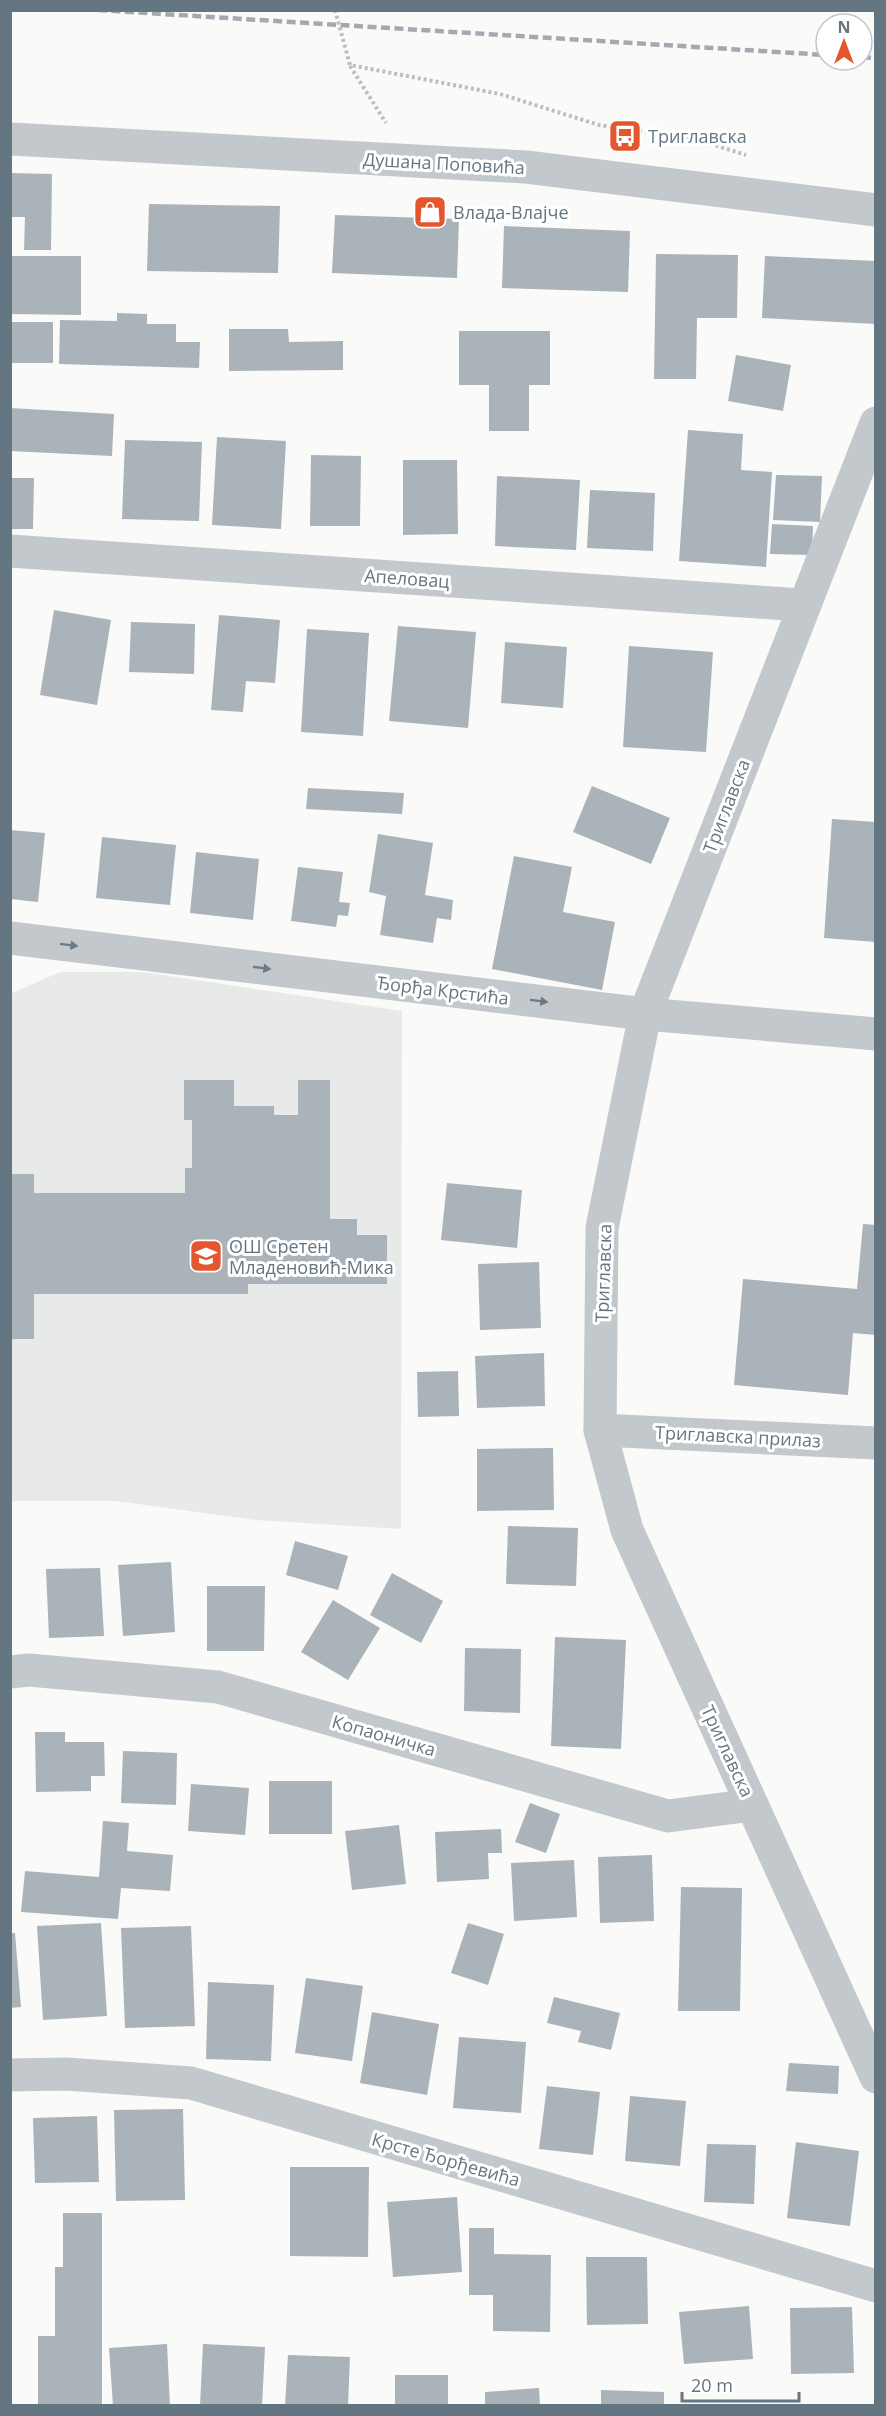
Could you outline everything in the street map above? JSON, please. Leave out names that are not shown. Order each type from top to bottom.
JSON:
[{"type":"street","name":"Душана Поповића","points":[[10,140],[526,167],[876,210]]},
{"type":"street","name":"Триглавска","points":[[876,423],[645,1014],[602,1228],[600,1430],[627,1530],[876,2077]]},
{"type":"street","name":"Апеловац","points":[[10,551],[803,605]]},
{"type":"street","name":"Ђорђа Крстића","points":[[10,938],[645,1014],[876,1034]]},
{"type":"street","name":"Триглавска прилаз","points":[[600,1430],[876,1443]]},
{"type":"street","name":"Копаоничка","points":[[10,1672],[29,1670],[218,1687],[668,1816],[752,1805]]},
{"type":"street","name":"Крсте Ђорђевића","points":[[10,2075],[66,2074],[191,2083],[876,2286]]},
{"type":"path","points":[[336,10],[350,65],[390,130]]},
{"type":"path","points":[[350,65],[500,94],[599,125],[692,138],[749,157]]},
{"type":"shaded area","name":"ОШ Сретен Младеновић-Мика","points":[[60,972],[143,972],[402,1011],[401,1529],[255,1520],[116,1501],[11,1501],[10,994]]},
{"type":"building","points":[[10,173],[52,174],[51,250],[24,250],[25,217],[10,217]]},
{"type":"building","points":[[149,204],[280,206],[278,273],[147,271]]},
{"type":"building","points":[[335,215],[459,219],[457,278],[332,273]]},
{"type":"building","points":[[504,226],[630,231],[628,292],[502,288]]},
{"type":"building","points":[[656,254],[738,255],[737,318],[697,318],[696,379],[654,379]]},
{"type":"building","points":[[10,256],[81,256],[81,315],[10,314]]},
{"type":"building","points":[[765,256],[876,261],[876,324],[762,318]]},
{"type":"building","points":[[117,313],[147,314],[147,324],[176,324],[176,342],[200,342],[199,368],[59,364],[60,320],[117,321]]},
{"type":"building","points":[[10,322],[53,322],[53,363],[10,363]]},
{"type":"building","points":[[229,329],[288,329],[289,342],[343,341],[343,370],[229,371]]},
{"type":"building","points":[[459,331],[550,331],[550,385],[529,385],[529,431],[489,431],[489,385],[459,385]]},
{"type":"building","points":[[736,355],[791,365],[783,411],[728,401]]},
{"type":"building","points":[[10,408],[114,414],[112,456],[10,451]]},
{"type":"building","points":[[688,430],[743,434],[741,470],[772,472],[766,567],[679,561]]},
{"type":"building","points":[[217,437],[286,441],[281,529],[212,525]]},
{"type":"building","points":[[125,440],[202,442],[199,521],[122,519]]},
{"type":"building","points":[[311,455],[361,456],[360,526],[310,526]]},
{"type":"building","points":[[403,460],[457,460],[458,534],[403,535]]},
{"type":"building","points":[[776,475],[822,476],[820,522],[773,520]]},
{"type":"building","points":[[497,476],[580,480],[576,550],[495,546]]},
{"type":"building","points":[[10,478],[34,478],[33,529],[10,529]]},
{"type":"building","points":[[590,490],[655,493],[653,551],[587,548]]},
{"type":"building","points":[[772,524],[813,526],[812,555],[770,554]]},
{"type":"building","points":[[54,610],[111,620],[97,705],[40,695]]},
{"type":"building","points":[[219,615],[280,620],[275,683],[246,681],[243,712],[211,710]]},
{"type":"building","points":[[131,622],[195,624],[194,674],[129,672]]},
{"type":"building","points":[[398,626],[476,632],[468,728],[389,721]]},
{"type":"building","points":[[307,629],[369,633],[363,736],[301,732]]},
{"type":"building","points":[[505,642],[567,647],[563,708],[501,703]]},
{"type":"building","points":[[629,646],[713,652],[706,752],[623,747]]},
{"type":"building","points":[[592,786],[670,818],[651,864],[573,832]]},
{"type":"building","points":[[308,788],[404,793],[402,814],[306,809]]},
{"type":"building","points":[[832,819],[876,822],[876,942],[824,938]]},
{"type":"building","points":[[10,830],[45,833],[38,902],[10,899]]},
{"type":"building","points":[[378,834],[433,843],[425,895],[453,900],[451,920],[437,918],[433,943],[380,935],[386,896],[369,892]]},
{"type":"building","points":[[102,837],[176,845],[170,905],[96,898]]},
{"type":"building","points":[[196,852],[259,859],[253,920],[190,913]]},
{"type":"building","points":[[514,856],[572,867],[563,912],[615,922],[602,990],[492,969]]},
{"type":"building","points":[[298,867],[343,872],[339,902],[350,903],[348,916],[338,915],[336,927],[291,921]]},
{"type":"building","points":[[184,1080],[234,1080],[234,1106],[274,1106],[274,1115],[298,1115],[298,1080],[330,1080],[330,1219],[357,1219],[357,1235],[387,1235],[387,1284],[248,1284],[248,1294],[34,1294],[34,1339],[10,1339],[10,1174],[34,1174],[34,1193],[185,1193],[185,1168],[192,1168],[192,1120],[184,1120]]},
{"type":"building","points":[[447,1183],[522,1190],[517,1248],[441,1240]]},
{"type":"building","points":[[863,1224],[876,1225],[876,1335],[853,1333],[848,1395],[734,1385],[743,1279],[857,1289]]},
{"type":"building","points":[[539,1262],[541,1328],[480,1330],[478,1264]]},
{"type":"building","points":[[544,1353],[545,1406],[477,1408],[475,1356]]},
{"type":"building","points":[[458,1371],[459,1416],[418,1417],[417,1372]]},
{"type":"building","points":[[553,1448],[554,1510],[477,1511],[477,1449]]},
{"type":"building","points":[[508,1526],[578,1528],[576,1586],[506,1584]]},
{"type":"building","points":[[295,1541],[348,1556],[338,1590],[286,1575]]},
{"type":"building","points":[[171,1562],[175,1632],[123,1636],[118,1565]]},
{"type":"building","points":[[100,1568],[104,1636],[49,1638],[46,1569]]},
{"type":"building","points":[[392,1573],[443,1601],[421,1643],[370,1615]]},
{"type":"building","points":[[207,1586],[265,1586],[264,1651],[207,1651]]},
{"type":"building","points":[[333,1600],[380,1628],[348,1680],[301,1652]]},
{"type":"building","points":[[555,1637],[626,1640],[621,1749],[551,1746]]},
{"type":"building","points":[[465,1648],[521,1649],[520,1713],[464,1711]]},
{"type":"building","points":[[35,1732],[65,1732],[65,1742],[104,1742],[105,1776],[91,1776],[91,1791],[36,1792]]},
{"type":"building","points":[[123,1751],[177,1753],[176,1805],[121,1803]]},
{"type":"building","points":[[269,1781],[332,1781],[332,1834],[269,1834]]},
{"type":"building","points":[[191,1784],[249,1788],[245,1835],[188,1831]]},
{"type":"building","points":[[530,1803],[560,1814],[546,1853],[515,1842]]},
{"type":"building","points":[[103,1821],[129,1823],[127,1851],[173,1855],[170,1891],[121,1888],[118,1919],[21,1912],[25,1871],[99,1877]]},
{"type":"building","points":[[399,1825],[406,1884],[352,1890],[345,1831]]},
{"type":"building","points":[[501,1829],[502,1853],[488,1853],[489,1879],[437,1882],[435,1832]]},
{"type":"building","points":[[652,1855],[654,1921],[600,1923],[598,1857]]},
{"type":"building","points":[[574,1860],[577,1917],[514,1921],[511,1863]]},
{"type":"building","points":[[681,1887],[742,1888],[740,2011],[678,2011]]},
{"type":"building","points":[[101,1923],[107,2016],[43,2020],[37,1926]]},
{"type":"building","points":[[468,1923],[504,1934],[488,1985],[451,1973]]},
{"type":"building","points":[[191,1926],[195,2026],[125,2028],[121,1928]]},
{"type":"building","points":[[10,1933],[15,1933],[21,2007],[10,2008]]},
{"type":"building","points":[[306,1978],[363,1986],[352,2061],[295,2053]]},
{"type":"building","points":[[208,1982],[274,1985],[271,2061],[206,2059]]},
{"type":"building","points":[[554,1997],[620,2013],[611,2050],[578,2042],[581,2031],[547,2023]]},
{"type":"building","points":[[372,2012],[439,2024],[427,2095],[360,2083]]},
{"type":"building","points":[[459,2037],[526,2042],[521,2113],[453,2108]]},
{"type":"building","points":[[789,2063],[839,2066],[838,2094],[786,2091]]},
{"type":"building","points":[[547,2086],[600,2092],[593,2155],[539,2149]]},
{"type":"building","points":[[630,2096],[686,2101],[680,2166],[625,2161]]},
{"type":"building","points":[[183,2109],[185,2200],[116,2201],[114,2110]]},
{"type":"building","points":[[97,2116],[99,2182],[35,2183],[33,2118]]},
{"type":"building","points":[[796,2142],[859,2151],[850,2226],[787,2218]]},
{"type":"building","points":[[707,2144],[756,2145],[754,2204],[704,2202]]},
{"type":"building","points":[[290,2167],[369,2167],[368,2257],[290,2256]]},
{"type":"building","points":[[457,2197],[462,2272],[393,2277],[387,2202]]},
{"type":"building","points":[[63,2213],[102,2213],[102,2406],[38,2406],[38,2336],[55,2336],[55,2267],[63,2267]]},
{"type":"building","points":[[469,2228],[494,2228],[494,2254],[551,2255],[550,2332],[493,2331],[493,2295],[469,2295]]},
{"type":"building","points":[[586,2257],[647,2257],[648,2324],[587,2325]]},
{"type":"building","points":[[749,2306],[753,2359],[684,2364],[679,2312]]},
{"type":"building","points":[[852,2307],[854,2373],[791,2374],[790,2308]]},
{"type":"building","points":[[167,2344],[170,2406],[113,2406],[109,2348]]},
{"type":"building","points":[[203,2344],[265,2347],[262,2406],[200,2406]]},
{"type":"building","points":[[288,2355],[350,2357],[348,2406],[285,2406]]},
{"type":"building","points":[[395,2375],[448,2375],[448,2406],[395,2406]]},
{"type":"building","points":[[539,2388],[540,2406],[485,2406],[485,2392]]},
{"type":"building","points":[[601,2390],[664,2392],[664,2406],[601,2406]]},
{"type":"railway","points":[[98,10],[814,54]]},
{"type":"place","name":"Триглавска","points":[[625,136]]},
{"type":"place","name":"Влада-Влајче","points":[[430,212]]},
{"type":"place","name":"ОШ Сретен Младеновић-Мика","points":[[206,1256]]}]
